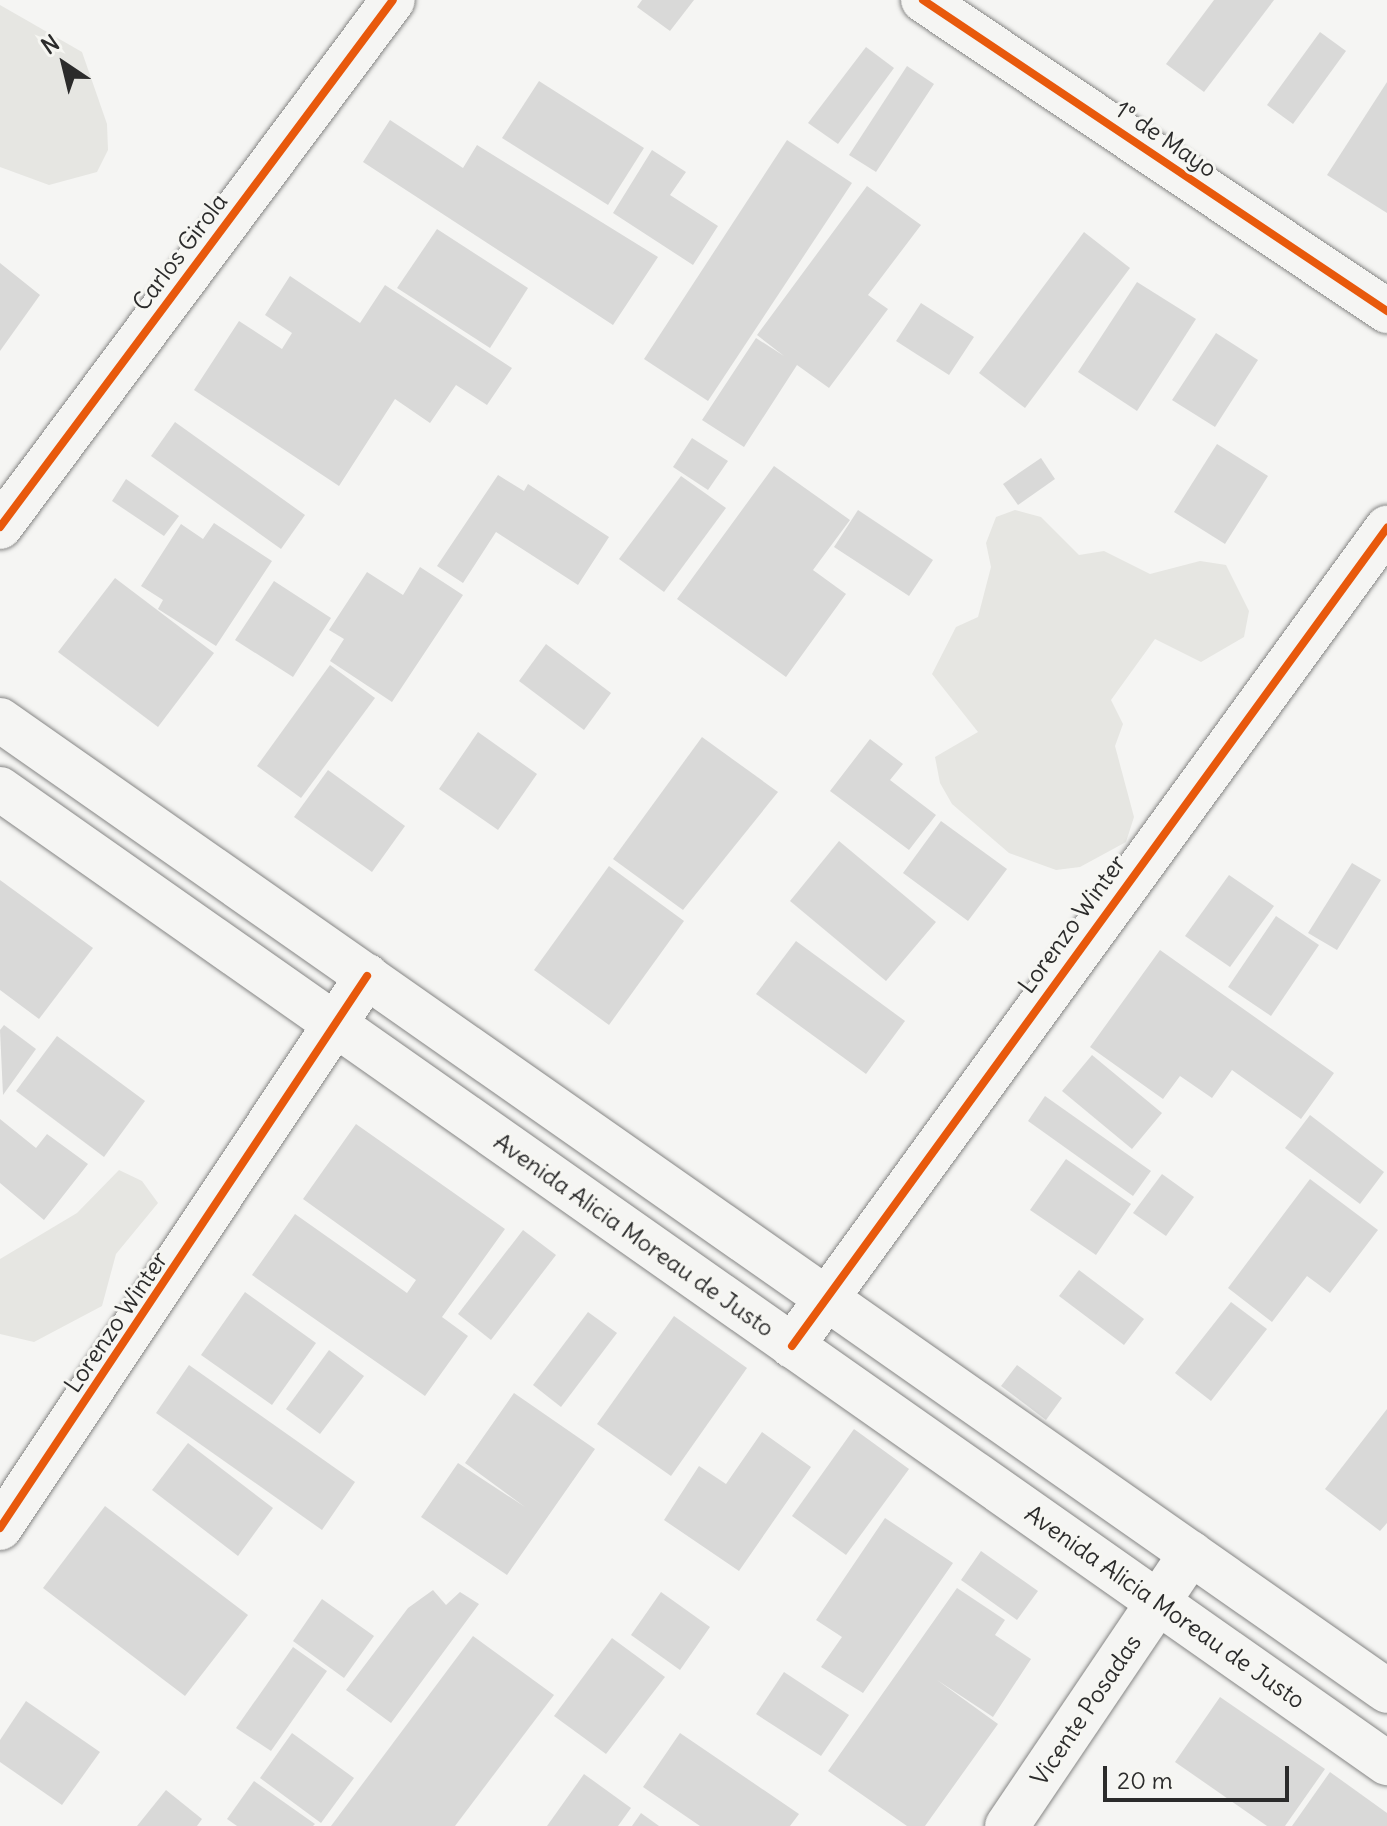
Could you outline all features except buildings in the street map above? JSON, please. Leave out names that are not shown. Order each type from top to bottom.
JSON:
[{"type":"main road","name":"Carlos Girola","points":[[0,527],[393,0]]},
{"type":"main road","name":"1° de Mayo","points":[[923,0],[1387,311]]},
{"type":"main road","name":"Lorenzo Winter","points":[[792,1346],[822,1298],[1387,528]]},
{"type":"main road","points":[[0,720],[1387,1691]]},
{"type":"main road","name":"Avenida Alicia Moreau de Justo","points":[[0,789],[1387,1763]]},
{"type":"main road","name":"Lorenzo Winter","points":[[0,1528],[339,1027],[367,976]]},
{"type":"main road","name":"Vicente Posadas","points":[[1007,1826],[1191,1553]]},
{"type":"shaded area","points":[[0,5],[82,52],[107,124],[108,150],[97,172],[49,185],[0,167]]},
{"type":"shaded area","points":[[1015,510],[1041,517],[1079,555],[1104,551],[1150,574],[1200,561],[1226,565],[1249,611],[1244,637],[1201,662],[1155,639],[1111,700],[1123,724],[1115,746],[1134,817],[1126,842],[1080,867],[1056,870],[1009,853],[952,804],[940,783],[935,757],[978,732],[932,674],[956,627],[978,617],[991,567],[986,543],[996,517]]},
{"type":"shaded area","points":[[119,1170],[142,1181],[158,1203],[116,1254],[102,1306],[34,1342],[0,1334],[0,1259],[77,1213]]},
{"type":"cycle path","points":[[0,527],[393,0]]},
{"type":"cycle path","points":[[923,0],[1387,311]]},
{"type":"cycle path","points":[[792,1346],[1387,528]]},
{"type":"cycle path","points":[[0,1528],[367,976]]}]
